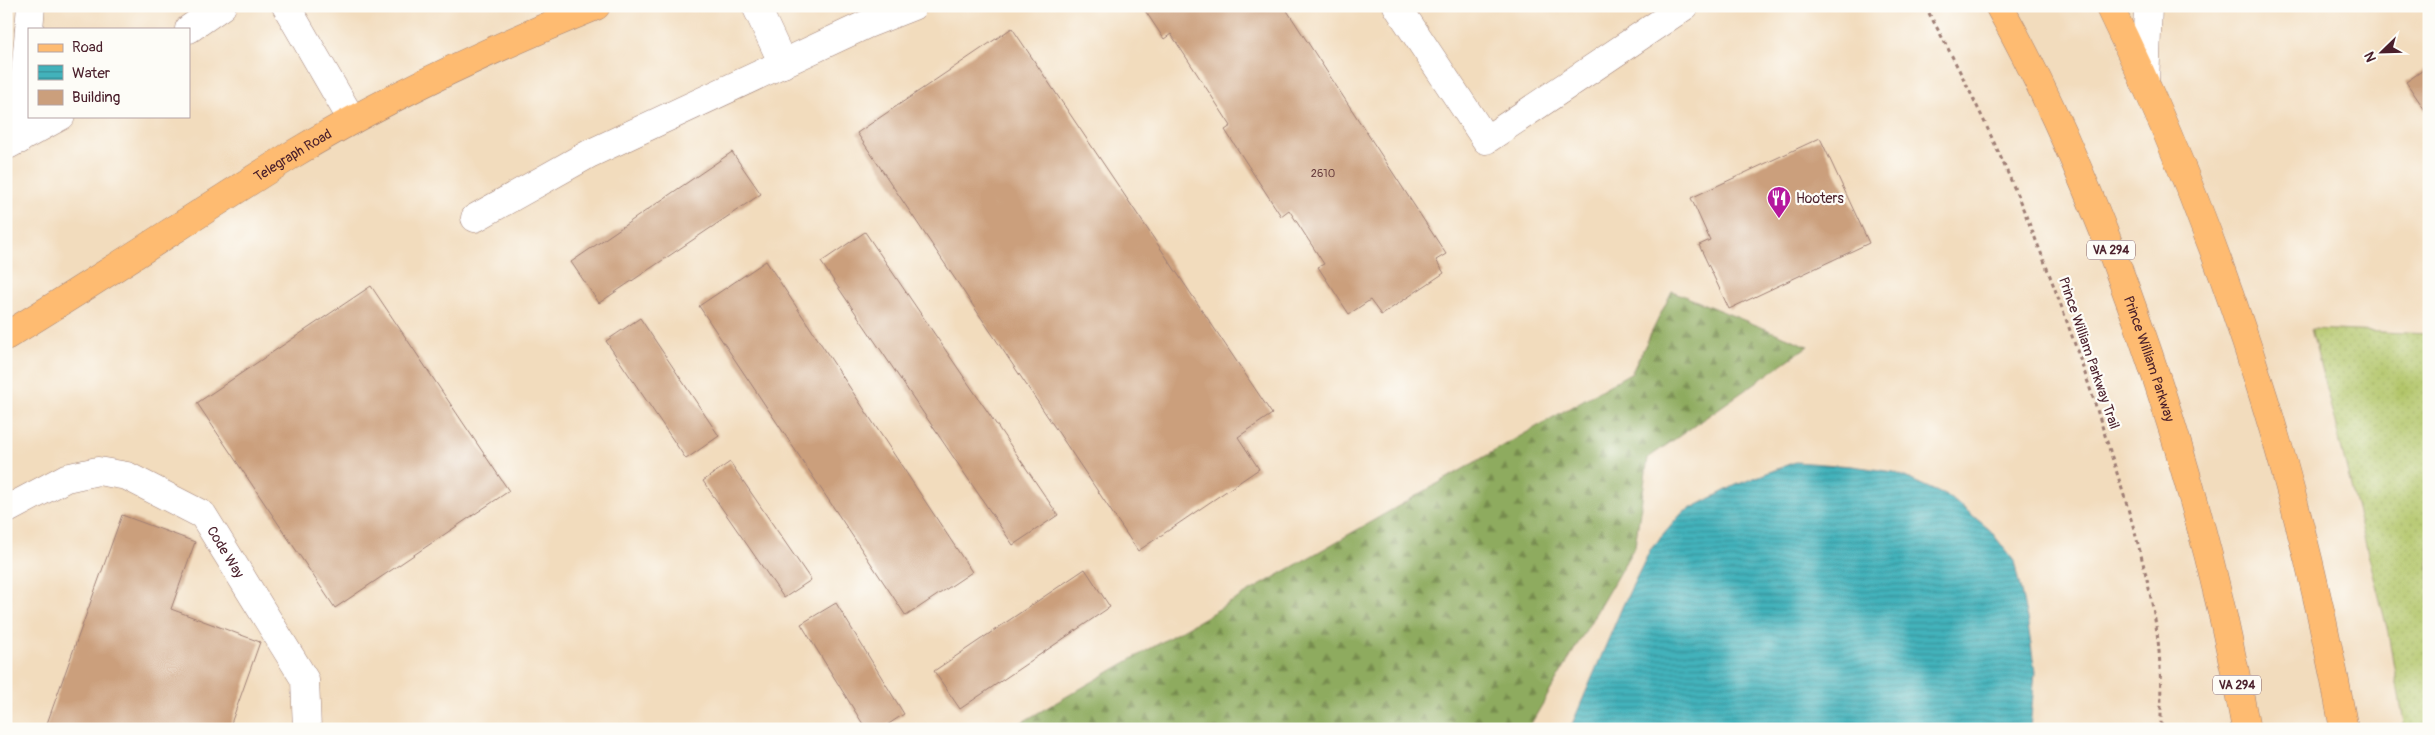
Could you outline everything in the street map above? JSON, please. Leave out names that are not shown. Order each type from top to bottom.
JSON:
[{"type":"main road","name":"Telegraph Road","points":[[6,336],[291,156],[352,120],[526,35],[596,6]]},
{"type":"main road","name":"Prince William Parkway","points":[[1999,6],[2027,56],[2089,192],[2142,333],[2195,505],[2230,648],[2246,729]]},
{"type":"main road","points":[[2110,6],[2175,148],[2236,309],[2286,474],[2319,600],[2344,729]]},
{"type":"street","points":[[29,28],[31,6]]},
{"type":"street","points":[[190,28],[222,6]]},
{"type":"street","points":[[286,6],[352,120]]},
{"type":"street","points":[[756,6],[783,64]]},
{"type":"street","points":[[474,218],[589,154],[866,25],[913,6]]},
{"type":"street","points":[[1397,6],[1486,140],[1685,6]]},
{"type":"street","points":[[2145,84],[2148,6]]},
{"type":"street","points":[[13,143],[28,36]]},
{"type":"street","points":[[13,143],[57,118]]},
{"type":"street","name":"Code Way","points":[[6,510],[66,478],[98,471],[127,476],[203,515],[305,680],[308,729]]},
{"type":"path","name":"Prince William Parkway Trail","points":[[1925,6],[1975,103],[2022,205],[2085,372],[2122,490],[2148,587],[2160,659],[2161,729]]},
{"type":"green space","points":[[1672,291],[1808,346],[1648,458],[1635,546],[1528,729],[1010,729],[1632,372]]},
{"type":"green space","points":[[2311,329],[2429,334],[2429,729],[2405,729],[2387,628]]},
{"type":"water","points":[[1795,462],[1852,466],[1894,472],[1953,499],[1990,530],[2014,561],[2027,618],[2035,672],[2030,729],[1570,729],[1623,605],[1650,550],[1682,513],[1736,485]]},
{"type":"building","points":[[1142,6],[1284,6],[1446,254],[1436,260],[1444,273],[1381,315],[1370,300],[1349,314],[1318,267],[1324,264],[1289,210],[1281,216],[1225,130],[1231,126],[1171,34],[1164,39]]},
{"type":"building","points":[[1012,28],[1272,414],[1238,437],[1259,469],[1138,551],[857,133]]},
{"type":"building","points":[[2429,66],[2429,116],[2406,82]]},
{"type":"building","name":"Hooters","points":[[1820,138],[1869,243],[1729,309],[1699,245],[1710,240],[1691,198]]},
{"type":"building","points":[[732,152],[761,194],[599,303],[571,262]]},
{"type":"building","points":[[865,232],[1058,515],[1013,545],[821,262]]},
{"type":"building","points":[[766,261],[972,572],[906,616],[699,306]]},
{"type":"building","points":[[371,286],[509,491],[335,608],[197,403]]},
{"type":"building","points":[[640,318],[719,436],[686,459],[606,341]]},
{"type":"building","points":[[730,462],[811,580],[784,598],[703,481]]},
{"type":"building","points":[[122,515],[195,542],[171,609],[260,642],[229,729],[45,729]]},
{"type":"building","points":[[1085,569],[1110,607],[960,709],[934,671]]},
{"type":"building","points":[[836,603],[904,714],[881,729],[866,729],[801,624]]},
{"type":"place","name":"Hooters","points":[[1779,219]]}]
